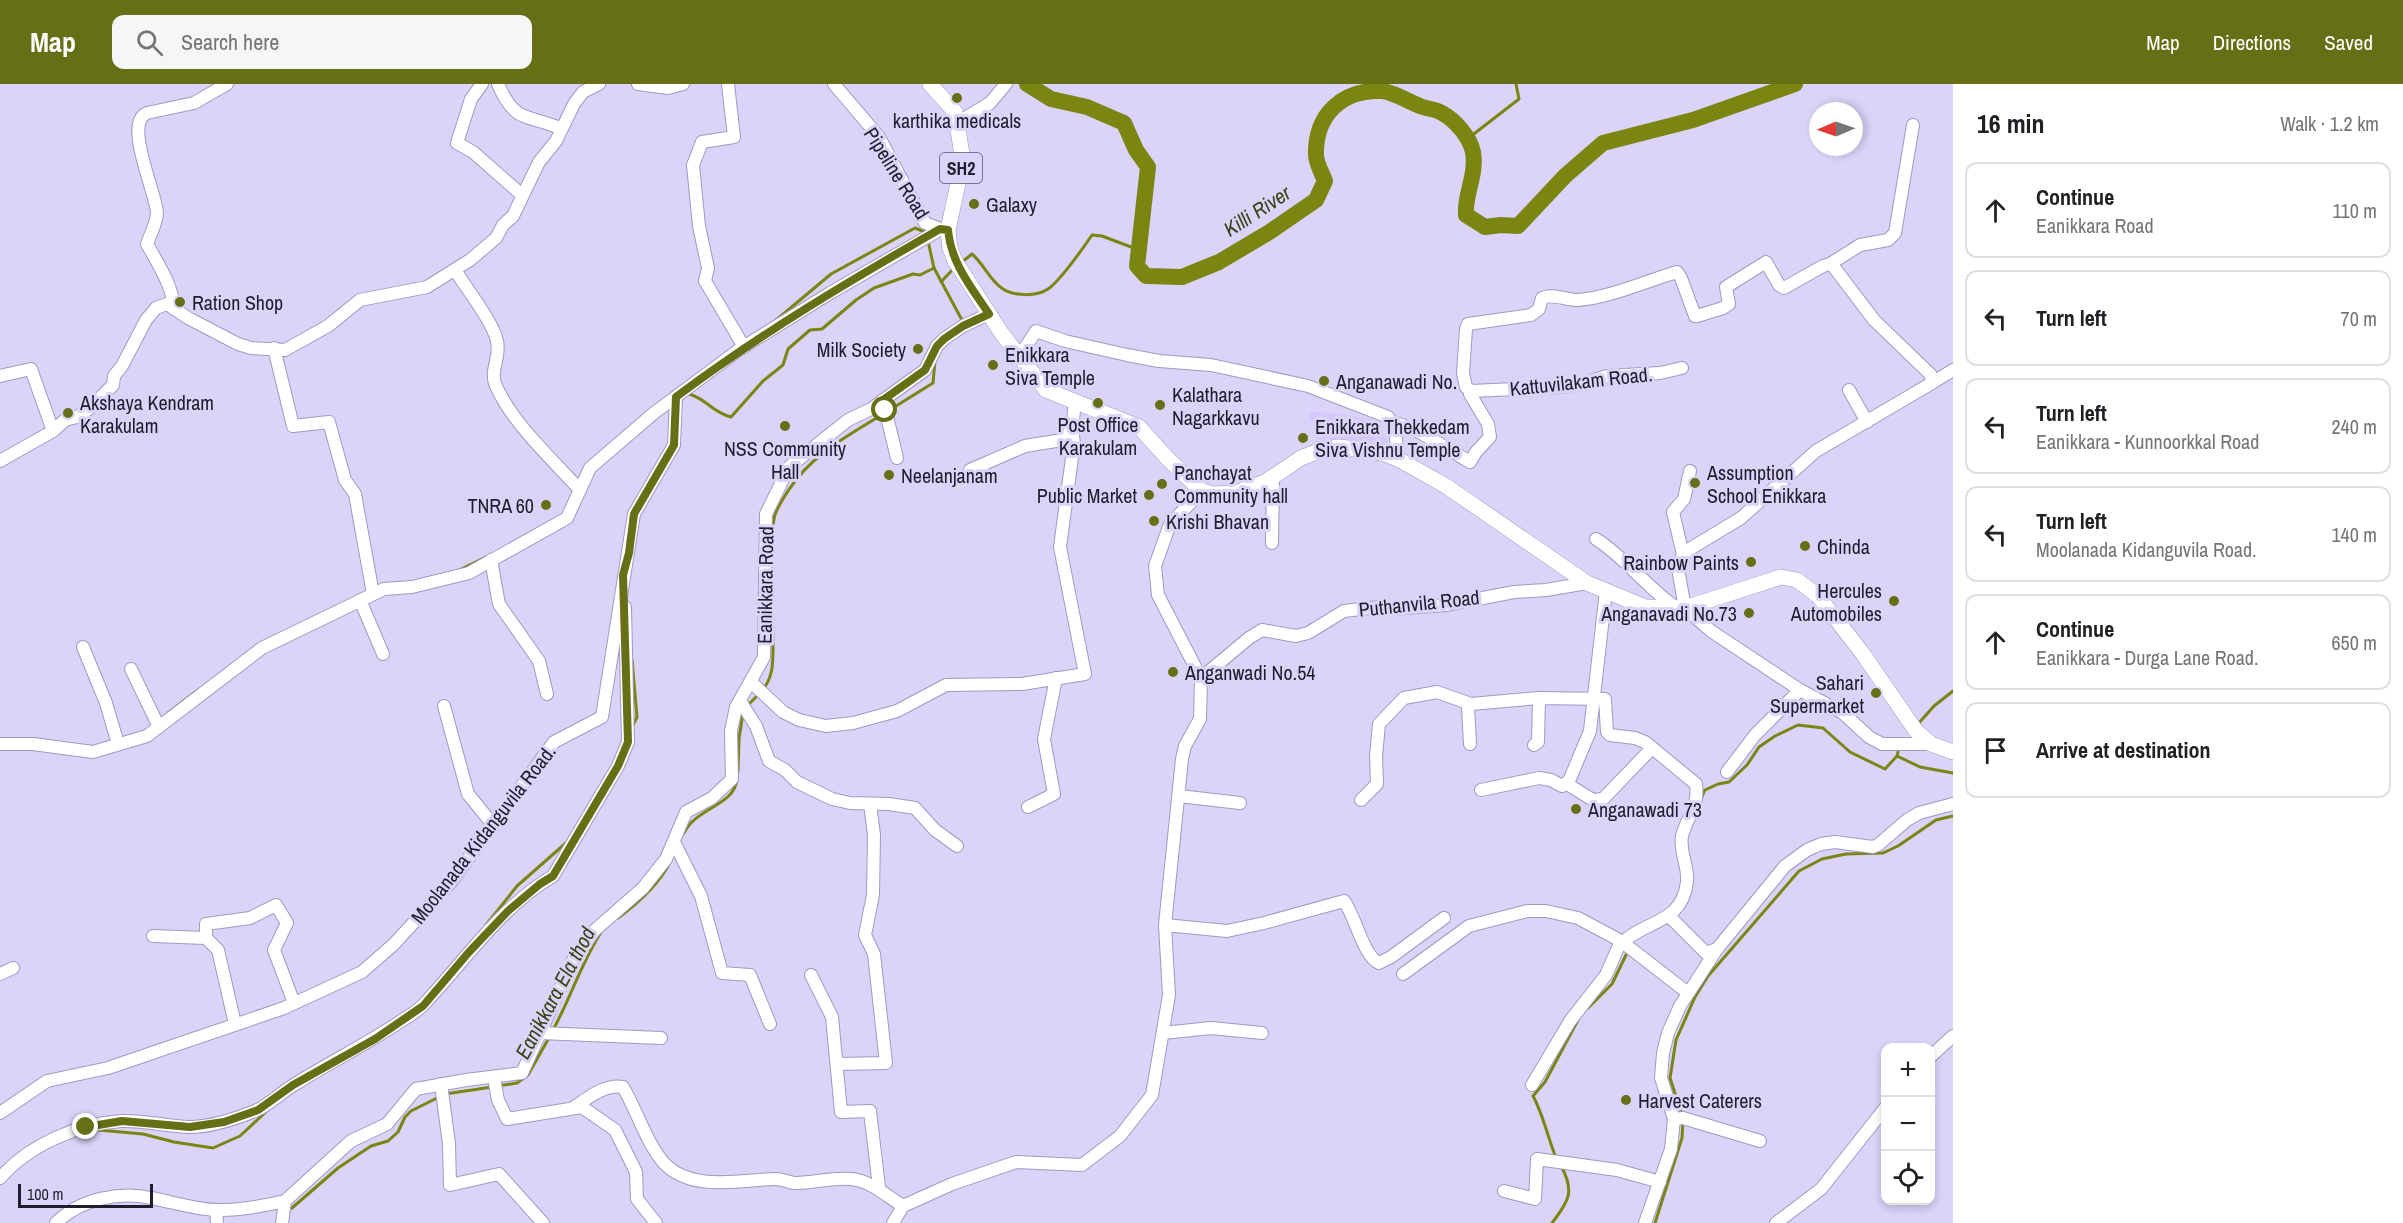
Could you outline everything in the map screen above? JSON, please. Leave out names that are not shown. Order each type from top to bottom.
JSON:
[{"type":"main road","name":"SH2","points":[[930,84],[955,112],[963,160],[935,233],[950,248],[957,265],[989,314],[1019,357],[1046,390],[1139,427],[1202,491]]},
{"type":"main road","points":[[1202,491],[1213,494],[1235,493],[1274,477],[1301,458],[1321,450],[1338,447],[1385,454],[1446,486],[1587,583],[1645,607],[1681,608],[1781,577],[1797,580],[1818,596],[1863,654],[1914,728],[1930,744],[1953,752]]},
{"type":"street","points":[[174,309],[173,299],[162,270],[147,244],[157,214],[137,123],[147,112],[194,103],[227,84]]},
{"type":"street","points":[[482,84],[471,99],[457,143],[473,152],[522,195]]},
{"type":"street","points":[[498,84],[509,107],[521,116],[560,129]]},
{"type":"street","points":[[0,461],[53,430],[65,420],[77,417],[90,408],[113,385],[114,376],[122,366],[146,320],[156,308],[167,304],[238,344],[251,348],[285,350],[328,326],[360,300],[427,287],[455,270],[496,238],[503,225],[513,216],[539,162],[556,141],[560,129],[583,92],[599,84]]},
{"type":"street","points":[[638,84],[668,88],[683,84]]},
{"type":"street","points":[[728,84],[734,137],[702,142],[693,165],[699,226],[708,268],[705,281],[744,347]]},
{"type":"street","name":"Pipeline Road","points":[[834,84],[879,137],[925,224],[935,233]]},
{"type":"street","points":[[957,123],[990,103],[1005,84]]},
{"type":"street","points":[[1019,357],[1036,331],[1065,341],[1128,355],[1159,361],[1210,365],[1308,386],[1388,417],[1393,423],[1426,436],[1470,462],[1490,437],[1488,424],[1470,394],[1471,391],[1466,387],[1463,373],[1468,324],[1531,315],[1539,309],[1542,298],[1548,296],[1568,300],[1595,298],[1677,272],[1695,316],[1729,304],[1726,287],[1767,262],[1779,285],[1784,288],[1860,245],[1888,240],[1895,233],[1913,125]]},
{"type":"street","points":[[0,744],[33,744],[93,752],[147,736],[262,648],[384,589],[412,586],[469,573],[567,518],[590,468],[679,395],[744,347],[830,293],[935,233]]},
{"type":"street","points":[[1830,264],[1874,320],[1931,375],[1932,383]]},
{"type":"street","points":[[455,270],[497,340],[498,351],[493,378],[501,396],[535,442],[580,490]]},
{"type":"street","name":"Eanikkara Road","points":[[56,1223],[64,1215],[95,1199],[139,1196],[216,1215],[284,1210],[351,1141],[387,1125],[416,1089],[441,1084],[495,1084],[522,1073],[573,960],[595,930],[643,888],[666,859],[686,812],[712,798],[732,779],[731,730],[736,707],[757,688],[764,657],[766,514],[789,467],[848,420],[885,409],[925,370],[937,346],[967,323],[989,314]]},
{"type":"street","points":[[146,320],[156,330]]},
{"type":"street","points":[[274,348],[293,426],[329,422],[345,480],[355,494],[373,594]]},
{"type":"street","name":"Kattuvilakam Road.","points":[[1471,391],[1559,387],[1581,384],[1606,376],[1682,368]]},
{"type":"street","points":[[0,376],[32,369],[53,430]]},
{"type":"street","points":[[1681,608],[1678,568],[1683,555],[1694,545],[1741,518],[1816,451],[1953,370]]},
{"type":"street","points":[[1849,390],[1868,422]]},
{"type":"street","name":"Moolanada Kidanguvila Road.","points":[[0,1113],[47,1081],[108,1068],[294,1003],[362,972],[394,944],[451,882],[554,742],[602,717],[634,514],[674,445],[679,395]]},
{"type":"street","points":[[757,688],[783,712],[799,720],[826,726],[853,723],[897,711],[946,685],[1022,684],[1085,674],[1060,547],[1074,443],[1072,429],[1075,402]]},
{"type":"street","points":[[885,409],[897,458]]},
{"type":"street","points":[[1393,423],[1398,459]]},
{"type":"street","points":[[970,470],[1024,446],[1062,440],[1072,429]]},
{"type":"street","points":[[1683,555],[1673,512],[1684,499],[1690,471]]},
{"type":"street","points":[[1272,543],[1274,477]]},
{"type":"street","points":[[893,1223],[903,1206],[952,1184],[1016,1162],[1082,1166],[1120,1136],[1152,1095],[1169,995],[1164,925],[1182,759],[1185,746],[1200,719],[1201,678],[1163,606],[1154,574],[1161,545],[1170,524],[1202,491]]},
{"type":"street","points":[[1596,539],[1608,547],[1640,579],[1711,631],[1800,690],[1843,713],[1869,737],[1882,744],[1930,744]]},
{"type":"street","points":[[491,560],[499,604],[538,661],[547,694]]},
{"type":"street","points":[[0,1178],[11,1167],[38,1148],[86,1127],[122,1121],[190,1127],[224,1122],[258,1110],[293,1085],[375,1039],[423,1006],[508,911],[553,876],[618,766],[628,742],[629,720],[623,575]]},
{"type":"street","name":"Puthanvila Road","points":[[1201,678],[1262,630],[1296,636],[1308,633],[1344,611],[1379,607],[1392,609],[1446,605],[1514,592],[1546,590],[1587,583]]},
{"type":"street","points":[[1567,784],[1590,731],[1606,591]]},
{"type":"street","points":[[360,600],[382,654]]},
{"type":"street","points":[[83,647],[106,703],[118,744]]},
{"type":"street","points":[[131,669],[159,727]]},
{"type":"street","points":[[1028,807],[1054,794],[1044,739],[1056,678]]},
{"type":"street","points":[[1727,772],[1755,735],[1800,690]]},
{"type":"street","points":[[1361,800],[1377,784],[1376,756],[1379,724],[1404,698],[1437,692],[1471,704],[1539,698],[1605,699],[1607,732],[1610,735],[1635,738],[1652,748],[1696,784],[1698,800],[1690,814],[1682,838],[1682,851],[1688,880],[1682,897],[1670,916],[1631,934],[1622,941],[1606,975],[1570,1021],[1532,1085]]},
{"type":"street","points":[[1534,745],[1538,742],[1539,698]]},
{"type":"street","points":[[740,701],[756,726],[769,761],[785,770],[797,782],[832,799],[850,804],[889,804],[915,808],[935,830],[957,846]]},
{"type":"street","points":[[1470,744],[1468,707],[1471,704]]},
{"type":"street","points":[[444,706],[468,794],[494,826]]},
{"type":"street","points":[[1481,790],[1539,778],[1551,780],[1562,786],[1567,784],[1593,800],[1603,799],[1652,748]]},
{"type":"street","points":[[1179,796],[1240,803]]},
{"type":"street","points":[[837,1064],[886,1063],[874,954],[865,935],[873,895],[874,835],[870,804]]},
{"type":"street","points":[[1645,1223],[1671,1149],[1674,1119],[1661,1078],[1663,1053],[1668,1033],[1680,1006],[1717,949],[1785,866],[1807,850],[1821,844],[1835,842],[1878,846],[1907,820],[1919,813],[1953,804]]},
{"type":"street","points":[[674,842],[701,896],[722,973],[750,975],[770,1024]]},
{"type":"street","points":[[1164,925],[1227,931],[1344,901],[1354,917],[1372,958],[1379,963],[1391,957],[1444,918]]},
{"type":"street","points":[[206,938],[206,924],[250,918],[276,905],[287,922],[274,950],[294,1003]]},
{"type":"street","points":[[1404,975],[1469,926],[1527,911],[1546,911],[1578,918],[1622,941],[1688,993]]},
{"type":"street","points":[[1670,916],[1706,953],[1717,949]]},
{"type":"street","points":[[153,936],[206,938],[218,950],[235,1024]]},
{"type":"street","points":[[0,974],[13,968]]},
{"type":"street","points":[[812,975],[832,1017],[841,1112],[870,1111],[879,1187]]},
{"type":"street","points":[[1163,1033],[1211,1028],[1262,1033]]},
{"type":"street","points":[[540,1033],[661,1038]]},
{"type":"street","points":[[1935,1052],[1953,1036]]},
{"type":"street","points":[[441,1084],[450,1185],[499,1174],[543,1223]]},
{"type":"street","points":[[495,1084],[507,1119],[582,1107],[615,1130],[636,1172],[637,1199],[656,1223]]},
{"type":"street","points":[[573,1108],[602,1090],[613,1086],[623,1088],[638,1113],[654,1150],[664,1164],[676,1173],[701,1182],[747,1182],[776,1178],[797,1183],[853,1179],[879,1187],[903,1206]]},
{"type":"street","points":[[1776,1223],[1821,1189],[1881,1113]]},
{"type":"street","points":[[1674,1119],[1683,1118],[1760,1141]]},
{"type":"street","points":[[1504,1191],[1535,1199],[1537,1159],[1617,1170],[1660,1182]]},
{"type":"shaded area","points":[[1310,412],[1373,419],[1385,436],[1387,443],[1385,453],[1318,446],[1317,422],[1310,421]]},
{"type":"waterway","name":"Killi River","points":[[1027,84],[1051,99],[1087,107],[1124,123],[1136,150],[1148,167],[1137,266],[1146,276],[1182,277],[1219,262],[1271,231],[1316,200],[1325,181],[1316,158],[1320,128],[1334,107],[1355,95],[1387,92],[1440,112],[1457,124],[1469,141],[1474,161],[1466,215],[1485,227],[1518,226],[1565,176],[1603,143],[1693,120],[1795,84]]},
{"type":"waterway","points":[[1466,140],[1519,99],[1516,84]]},
{"type":"waterway","points":[[775,321],[831,274],[915,228],[925,232],[926,235]]},
{"type":"waterway","points":[[962,262],[972,254],[994,282],[1003,289],[1025,295],[1043,292],[1053,285],[1092,235],[1102,236],[1139,250]]},
{"type":"waterway","points":[[928,241],[934,268]]},
{"type":"waterway","points":[[685,393],[699,398],[718,412],[731,417],[763,381],[783,365],[788,349],[810,330],[822,329],[874,288],[913,274],[920,275],[934,268],[963,322]]},
{"type":"waterway","points":[[941,282],[954,268]]},
{"type":"waterway","name":"Eanikkara Ela thod","points":[[888,411],[933,383],[935,361]]},
{"type":"waterway","name":"Eanikkara Ela thod","points":[[762,690],[769,680],[773,662],[771,549],[776,512],[797,478],[819,456],[883,414]]},
{"type":"waterway","points":[[457,571],[486,557]]},
{"type":"waterway","points":[[632,660],[637,717],[632,727]]},
{"type":"waterway","points":[[168,713],[198,690]]},
{"type":"waterway","points":[[1918,724],[1934,706],[1953,691]]},
{"type":"waterway","name":"Eanikkara Ela thod","points":[[748,705],[758,695]]},
{"type":"waterway","name":"Eanikkara Ela thod","points":[[738,772],[743,713]]},
{"type":"waterway","points":[[1700,801],[1705,790],[1729,782],[1747,765],[1759,747],[1798,725],[1823,728],[1850,752],[1885,769],[1897,756]]},
{"type":"waterway","points":[[1899,748],[1897,756],[1920,767],[1953,773]]},
{"type":"waterway","name":"Eanikkara Ela thod","points":[[683,834],[698,817],[726,799],[735,787],[737,779]]},
{"type":"waterway","points":[[1682,1115],[1670,1078],[1676,1040],[1695,997],[1708,976],[1799,871],[1822,859],[1846,854],[1883,853],[1898,846],[1936,820],[1953,816]]},
{"type":"waterway","points":[[486,925],[517,886],[567,842]]},
{"type":"waterway","name":"Eanikkara Ela thod","points":[[618,918],[647,893],[670,862]]},
{"type":"waterway","name":"Eanikkara Ela thod","points":[[553,1030],[600,934]]},
{"type":"waterway","points":[[1588,1008],[1612,984],[1626,955]]},
{"type":"waterway","points":[[1556,1158],[1533,1096],[1545,1082],[1578,1020]]},
{"type":"waterway","name":"Eanikkara Ela thod","points":[[498,1086],[517,1083],[528,1075],[550,1036]]},
{"type":"waterway","name":"Eanikkara Ela thod","points":[[445,1094],[492,1087]]},
{"type":"waterway","name":"Eanikkara Ela thod","points":[[289,1208],[292,1208],[338,1168],[371,1146],[388,1141],[398,1132],[405,1117],[411,1111],[439,1097]]},
{"type":"waterway","points":[[98,1130],[143,1134],[213,1148],[240,1136],[269,1109]]},
{"type":"waterway","points":[[1655,1223],[1682,1138],[1683,1121]]},
{"type":"waterway","points":[[1552,1223],[1563,1208],[1568,1196],[1568,1182],[1561,1166]]},
{"type":"place","name":"karthika medicals","points":[[957,98]]},
{"type":"place","name":"Galaxy","points":[[974,204]]},
{"type":"place","name":"Ration Shop","points":[[180,302]]},
{"type":"place","name":"Milk Society","points":[[918,349]]},
{"type":"place","name":"Enikkara Siva Temple","points":[[993,365]]},
{"type":"place","name":"Anganawadi No.","points":[[1324,381]]},
{"type":"place","name":"Post Office Karakulam","points":[[1098,403]]},
{"type":"place","name":"Kalathara Nagarkkavu","points":[[1160,405]]},
{"type":"place","name":"Akshaya Kendram Karakulam","points":[[68,413]]},
{"type":"place","name":"NSS Community Hall","points":[[785,426]]},
{"type":"place","name":"Enikkara Thekkedam Siva Vishnu Temple","points":[[1303,438]]},
{"type":"place","name":"Neelanjanam","points":[[889,475]]},
{"type":"place","name":"Assumption School Enikkara","points":[[1695,483]]},
{"type":"place","name":"Panchayat Community hall","points":[[1162,484]]},
{"type":"place","name":"Public Market","points":[[1149,495]]},
{"type":"place","name":"TNRA 60","points":[[546,505]]},
{"type":"place","name":"Krishi Bhavan","points":[[1154,521]]},
{"type":"place","name":"Chinda","points":[[1805,546]]},
{"type":"place","name":"Rainbow Paints","points":[[1751,562]]},
{"type":"place","name":"Hercules Automobiles","points":[[1894,601]]},
{"type":"place","name":"Anganavadi No.73","points":[[1749,613]]},
{"type":"place","name":"Anganwadi No.54","points":[[1173,672]]},
{"type":"place","name":"Sahari Supermarket","points":[[1876,693]]},
{"type":"place","name":"Anganawadi 73","points":[[1576,809]]},
{"type":"place","name":"Harvest Caterers","points":[[1626,1100]]},
{"type":"route","points":[[86,1127],[122,1121],[190,1127],[224,1122],[258,1110],[293,1085],[375,1039],[423,1006],[508,911],[553,876],[618,766],[628,742],[623,575],[629,553],[634,514],[674,445],[676,397],[740,350],[830,293],[940,229],[948,230],[950,248],[955,261],[989,314],[971,321],[944,339],[937,346],[925,370],[883,400],[885,410]]}]
